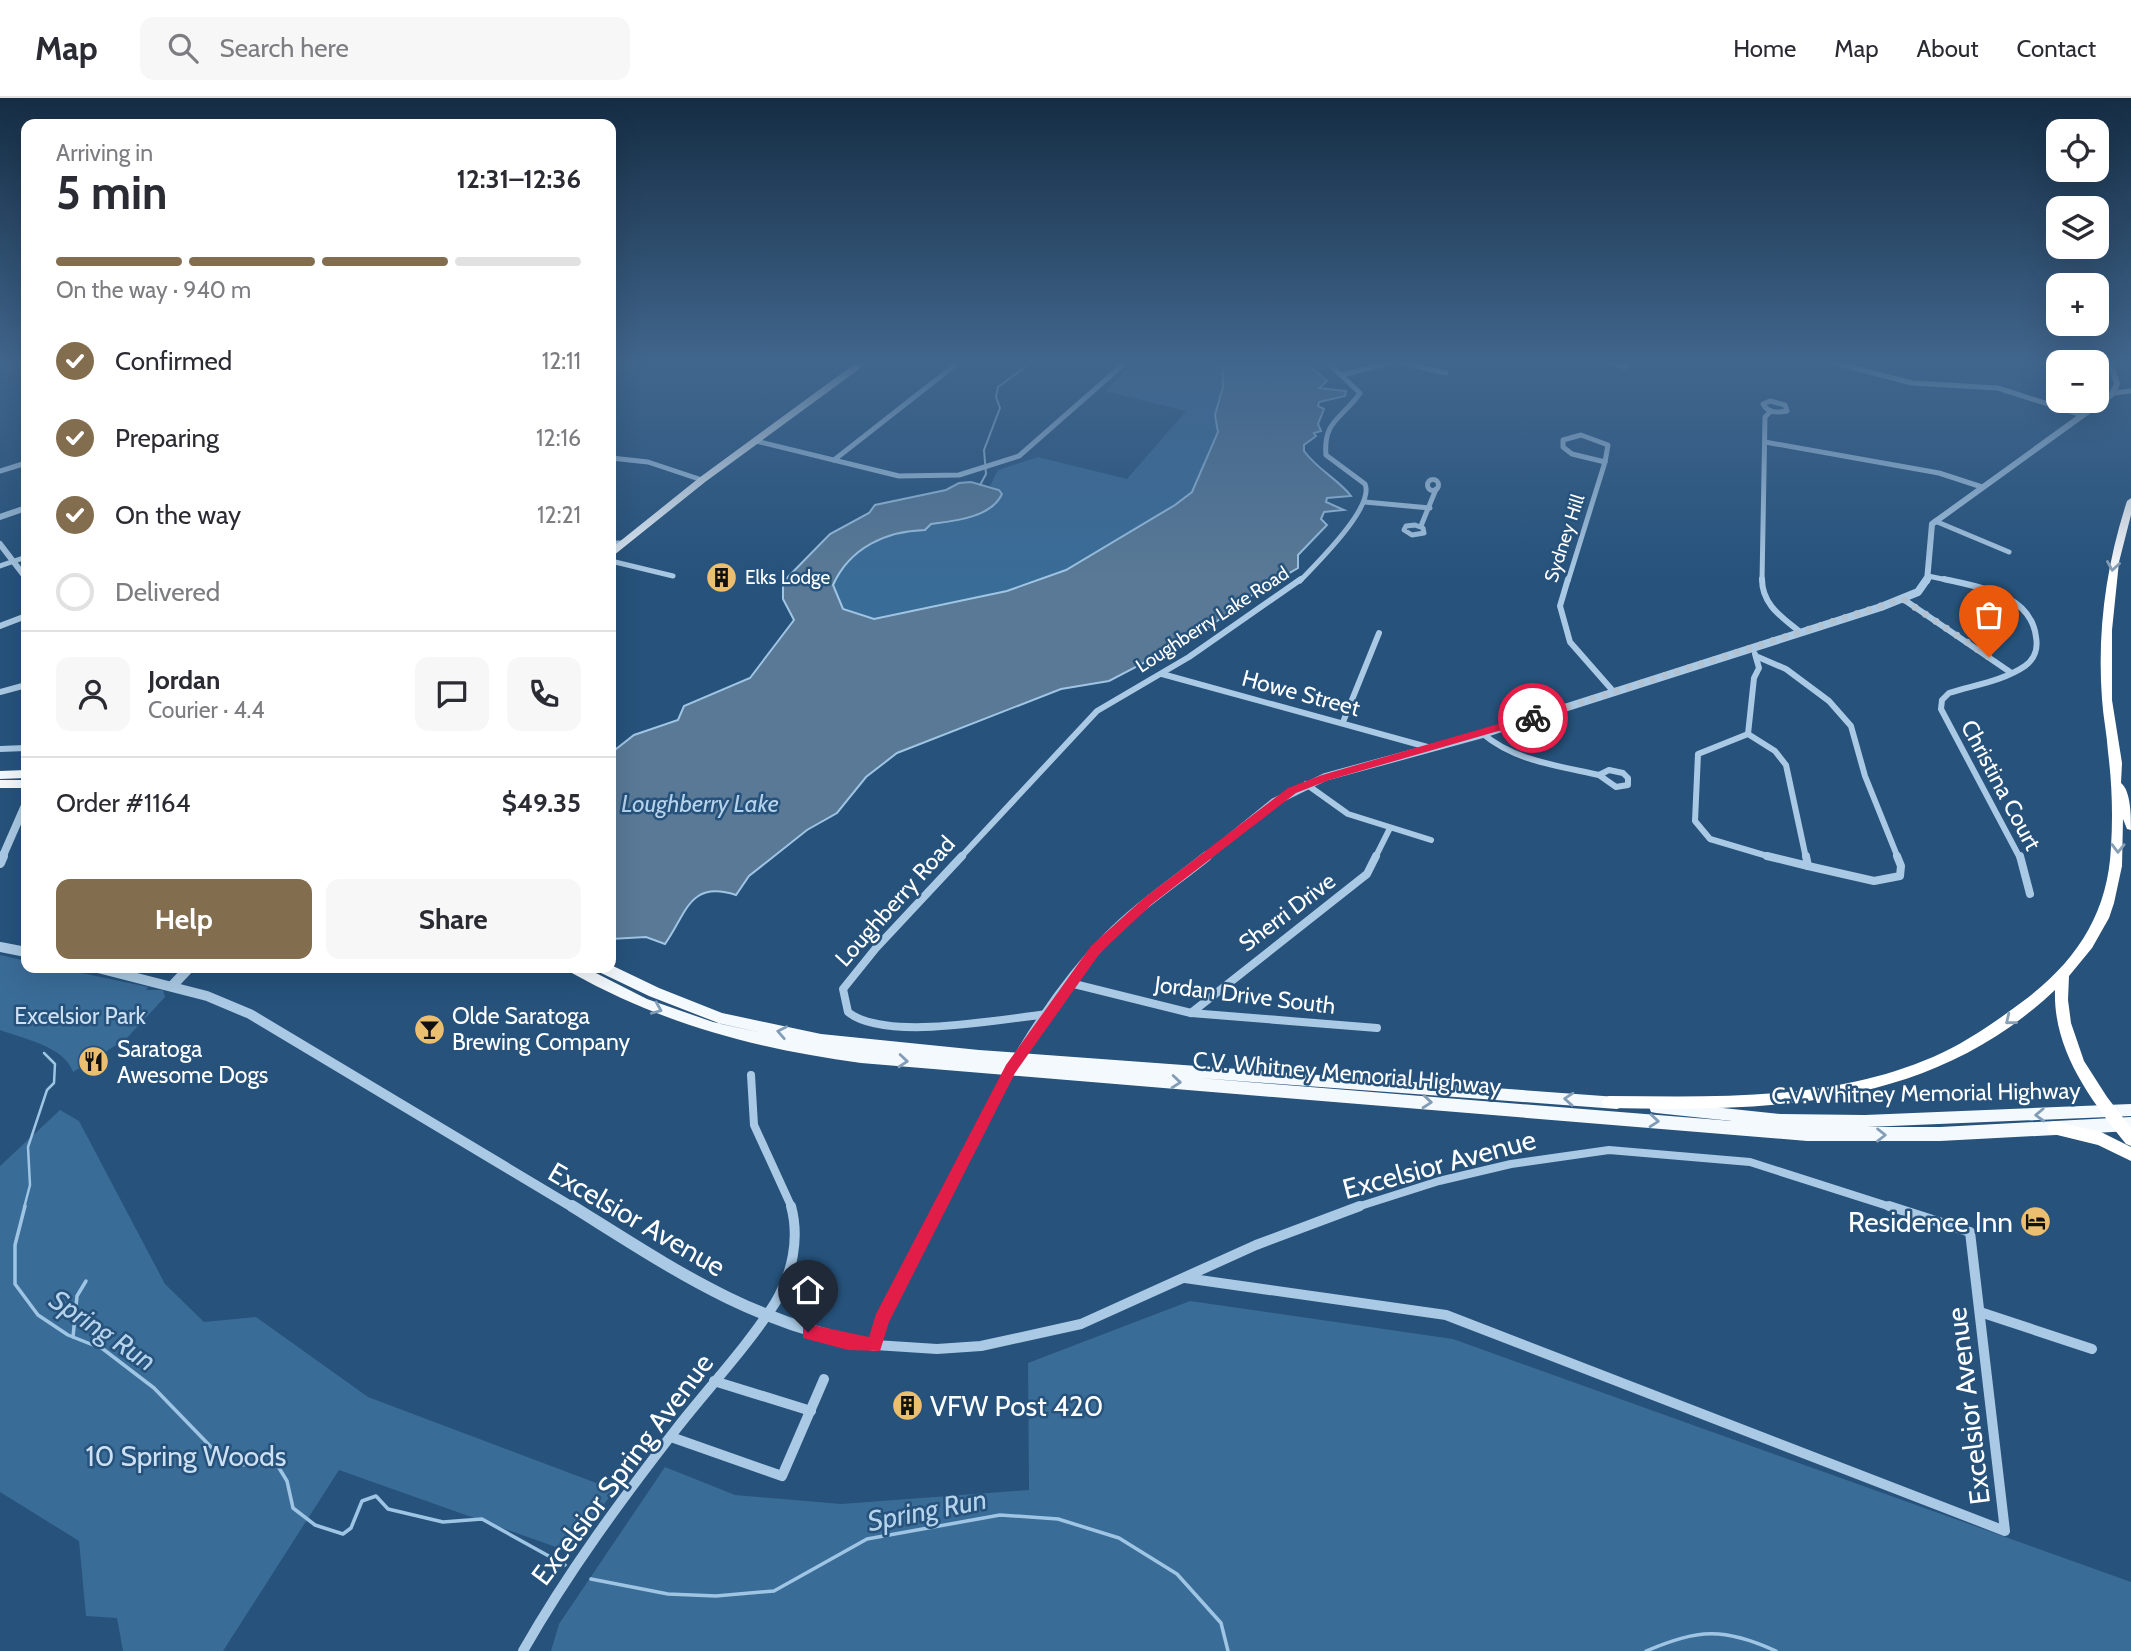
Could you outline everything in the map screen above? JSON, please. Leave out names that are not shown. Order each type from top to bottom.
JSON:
[{"type":"highway","points":[[1609,1102],[1761,1102],[1827,1094],[1876,1084],[1921,1070],[1986,1037],[2062,975],[2091,941],[2108,903],[2119,851],[2107,662],[2109,601],[2115,553],[2131,500]]},
{"type":"highway","points":[[2114,755],[2131,826]]},
{"type":"highway","points":[[0,775],[21,774]]},
{"type":"highway","points":[[0,784],[21,784]]},
{"type":"highway","name":"C.V. Whitney Memorial Highway","points":[[585,973],[665,1012],[757,1040],[860,1057],[1015,1063],[1609,1102],[1781,1120],[1901,1120],[2131,1111]]},
{"type":"highway","name":"C.V. Whitney Memorial Highway","points":[[615,973],[673,1000],[756,1027],[872,1046],[1015,1063],[1807,1134],[1940,1134],[2125,1125]]},
{"type":"highway","points":[[2062,975],[2060,1000],[2068,1044],[2108,1112],[2125,1125],[2131,1139]]},
{"type":"highway","points":[[2054,1128],[2101,1139],[2131,1154]]},
{"type":"main road","points":[[616,548],[765,434]]},
{"type":"street","points":[[834,460],[866,434]]},
{"type":"street","points":[[756,441],[916,478],[949,476],[989,467],[1015,458],[1044,434]]},
{"type":"street","points":[[1326,434],[1326,455],[1367,487],[1364,502],[1430,508]]},
{"type":"street","points":[[1765,434],[1762,593],[1774,611],[1800,632]]},
{"type":"street","points":[[874,1345],[881,1320],[1015,1063],[1070,983],[1108,936],[1148,901],[1274,802],[1307,784],[1483,734],[1918,592],[1928,576],[1930,529],[1935,521],[2055,434]]},
{"type":"street","points":[[1573,436],[1596,438],[1609,449],[1605,462],[1572,454],[1562,443],[1573,436]]},
{"type":"street","points":[[1765,442],[1938,473],[1982,487]]},
{"type":"street","points":[[616,459],[648,462],[702,480]]},
{"type":"street","name":"Sydney Hill","points":[[1605,462],[1560,606],[1570,642],[1583,660],[1614,691]]},
{"type":"street","points":[[0,471],[21,465]]},
{"type":"street","points":[[1420,526],[1436,489]]},
{"type":"street","name":"Loughberry Lake Road","points":[[1106,705],[1162,674],[1308,575],[1364,502]]},
{"type":"street","points":[[0,517],[21,510]]},
{"type":"street","points":[[1935,521],[2009,552]]},
{"type":"street","points":[[616,543],[621,543]]},
{"type":"street","points":[[0,544],[21,572]]},
{"type":"street","points":[[0,566],[21,559]]},
{"type":"street","points":[[616,562],[673,576]]},
{"type":"street","name":"Christina Court","points":[[1928,576],[2010,598],[2033,618],[2038,631],[2035,654],[2025,666],[1949,693],[1942,700],[1941,709],[2019,854],[2030,894]]},
{"type":"street","points":[[1903,599],[2010,672]]},
{"type":"street","points":[[0,626],[21,618]]},
{"type":"street","points":[[1343,722],[1378,633]]},
{"type":"street","points":[[1747,648],[1758,657],[1786,670],[1829,701],[1851,726],[1865,776],[1901,866],[1900,876],[1874,881],[1808,867],[1710,839],[1695,821],[1698,754],[1748,734]]},
{"type":"street","points":[[1748,734],[1758,657]]},
{"type":"street","name":"Howe Street","points":[[1162,674],[1343,722],[1431,749]]},
{"type":"street","points":[[0,692],[21,686]]},
{"type":"street","name":"Loughberry Road","points":[[1048,1014],[900,1028],[879,1027],[864,1024],[848,1012],[843,989],[876,948],[1014,797],[1106,705]]},
{"type":"street","points":[[1483,734],[1493,744],[1509,751],[1599,775]]},
{"type":"street","points":[[1748,734],[1774,751],[1786,765],[1808,867]]},
{"type":"street","points":[[0,749],[21,748]]},
{"type":"street","points":[[1307,784],[1327,804],[1390,830],[1431,840]]},
{"type":"street","points":[[0,863],[21,815]]},
{"type":"street","name":"Sherri Drive","points":[[1191,1013],[1367,874],[1390,830]]},
{"type":"street","points":[[0,947],[21,951]]},
{"type":"street","name":"Excelsior Avenue","points":[[119,973],[172,986],[250,1014],[405,1105],[465,1145],[658,1260],[764,1318],[848,1343],[937,1349],[1027,1338],[1081,1324],[1256,1245],[1335,1214],[1439,1181],[1511,1164],[1609,1150],[1750,1162],[1970,1232],[2005,1531],[1446,1315],[1185,1278]]},
{"type":"street","points":[[172,986],[184,973]]},
{"type":"street","name":"Jordan Drive South","points":[[1070,983],[1191,1013],[1377,1028]]},
{"type":"street","name":"Excelsior Spring Avenue","points":[[523,1651],[541,1618],[625,1496],[764,1318],[786,1279],[795,1253],[798,1231],[790,1198],[753,1121],[751,1075]]},
{"type":"street","points":[[1980,1312],[2092,1349]]},
{"type":"street","points":[[671,1437],[782,1476],[824,1379]]},
{"type":"street","points":[[714,1381],[811,1411]]},
{"type":"green space","points":[[1166,434],[1218,434],[1192,492],[1175,505],[1066,570],[1007,591],[874,619],[843,609],[833,585],[845,565],[860,550],[878,540],[898,532],[982,513],[999,490],[990,486],[998,470],[1038,457],[1127,479]]},
{"type":"green space","name":"Excelsior Park","points":[[0,955],[21,960],[21,973],[82,973],[148,987],[146,990],[163,990],[165,997],[126,1039],[73,1072],[68,1063],[52,1050],[0,1030]]},
{"type":"green space","name":"10 Spring Woods","points":[[60,1110],[79,1121],[165,1284],[204,1322],[256,1317],[368,1397],[615,1490],[567,1551],[339,1470],[223,1651],[123,1651],[117,1618],[86,1616],[79,1541],[0,1492],[0,1166]]},
{"type":"green space","points":[[1190,1301],[1453,1339],[2131,1582],[2131,1651],[551,1651],[559,1624],[665,1467],[735,1495],[841,1504],[1029,1490],[1028,1363]]},
{"type":"water","name":"Loughberry Lake","points":[[1217,434],[1315,434],[1304,445],[1304,451],[1351,496],[1327,498],[1326,502],[1344,510],[1324,512],[1321,519],[1327,525],[1298,555],[1298,568],[1255,593],[1201,633],[1109,681],[1061,689],[897,753],[866,777],[837,813],[807,830],[749,876],[736,895],[708,892],[691,902],[665,944],[646,937],[616,939],[616,749],[634,735],[678,720],[684,706],[750,678],[794,620],[783,599],[783,582],[830,534],[869,513],[875,505],[946,490],[959,483],[971,482],[999,490],[1002,494],[997,502],[981,513],[960,520],[931,524],[925,530],[884,538],[860,551],[849,561],[833,585],[843,609],[874,619],[1007,591],[1066,570],[1175,505],[1192,492]]},
{"type":"waterway","points":[[980,485],[986,474],[984,450],[990,434]]},
{"type":"waterway","name":"Spring Run","points":[[24,1208],[30,1185],[28,1147],[47,1090],[54,1083],[55,1064],[44,1053]]},
{"type":"waterway","name":"Spring Run","points":[[25,1206],[15,1245],[15,1284],[38,1315],[73,1337]]},
{"type":"waterway","points":[[73,1337],[77,1296],[86,1281]]},
{"type":"waterway","name":"Spring Run","points":[[73,1337],[103,1349],[154,1388],[214,1450],[236,1465],[276,1463],[287,1481],[293,1508],[315,1525],[343,1534],[351,1528],[362,1501],[376,1496],[388,1509],[443,1522],[482,1519],[565,1565]]},
{"type":"waterway","name":"Spring Run","points":[[591,1579],[668,1594],[716,1596],[774,1591],[867,1539],[1000,1515],[1058,1519],[1119,1538],[1177,1574],[1221,1623],[1228,1651]]},
{"type":"waterway","points":[[1646,1651],[1681,1638],[1711,1634],[1741,1638],[1776,1651]]},
{"type":"way so far","points":[[1533,718],[1903,599],[1989,657]]},
{"type":"place","name":"Elks Lodge","points":[[722,577]]},
{"type":"place","name":"Olde Saratoga Brewing Company","points":[[429,1029]]},
{"type":"place","name":"Saratoga Awesome Dogs","points":[[94,1062]]},
{"type":"place","name":"Residence Inn","points":[[2036,1222]]},
{"type":"place","name":"VFW Post 420","points":[[907,1406]]},
{"type":"route","points":[[808,1332],[848,1343],[874,1345],[881,1320],[1010,1069],[1096,949],[1148,901],[1274,802],[1292,791],[1325,777],[1533,718]]}]
